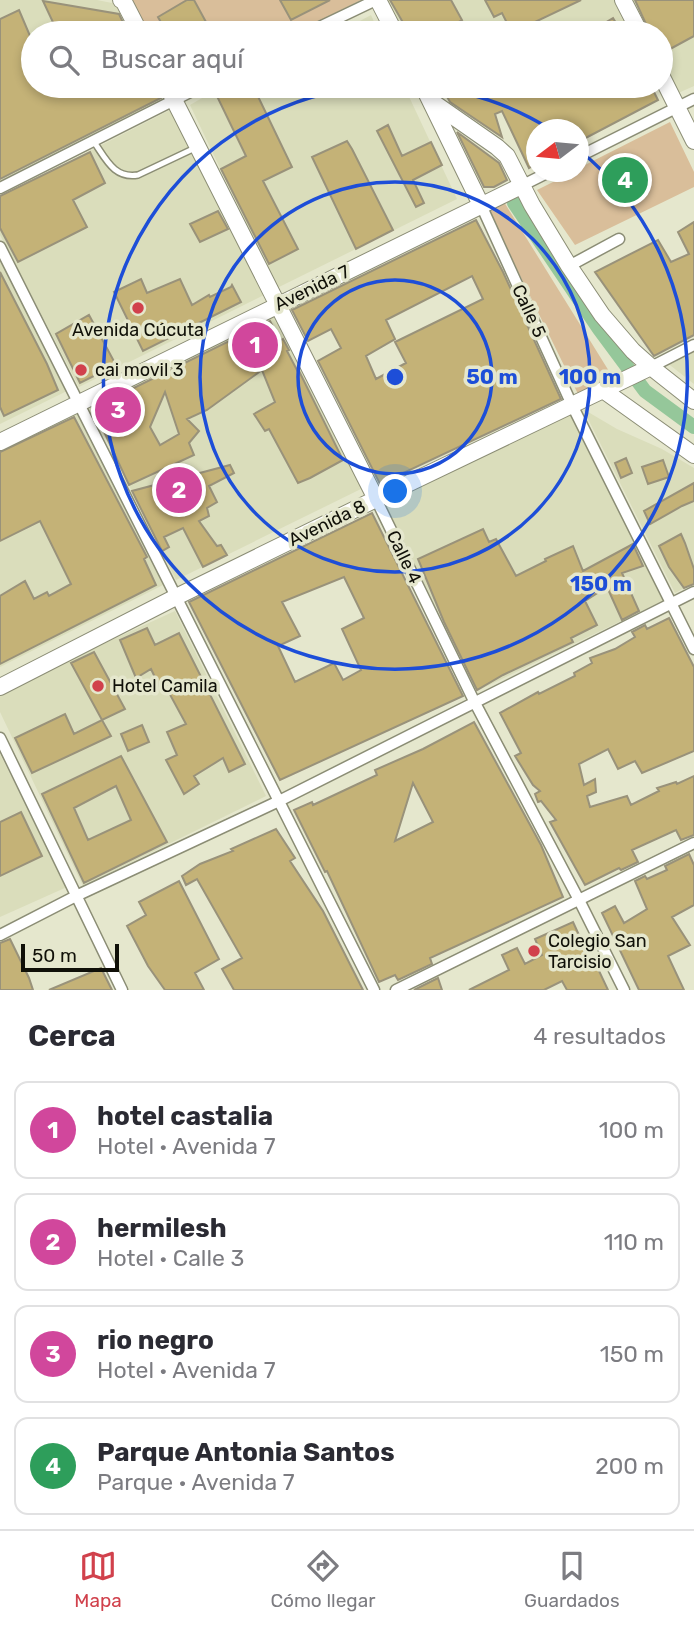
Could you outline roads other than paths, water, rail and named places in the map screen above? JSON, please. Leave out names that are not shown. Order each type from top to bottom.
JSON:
[{"type":"main road","points":[[122,0],[133,21]]},
{"type":"main road","points":[[377,0],[388,21]]},
{"type":"main road","points":[[623,0],[634,21]]},
{"type":"main road","name":"Calle 4","points":[[173,98],[376,499]]},
{"type":"main road","name":"Calle 5","points":[[429,98],[481,205]]},
{"type":"main road","points":[[672,98],[694,141]]},
{"type":"main road","points":[[431,101],[507,156],[521,186],[569,266],[620,337],[638,373],[694,401]]},
{"type":"main road","name":"Avenida 7","points":[[0,442],[521,186]]},
{"type":"main road","name":"Avenida 8","points":[[0,687],[176,597],[638,373]]},
{"type":"main road","points":[[603,390],[694,455]]},
{"type":"street","points":[[332,21],[377,0]]},
{"type":"street","points":[[0,188],[93,141],[162,98]]},
{"type":"street","points":[[589,152],[694,99]]},
{"type":"street","name":"Avenida 7","points":[[521,186],[529,182]]},
{"type":"street","name":"Calle 5","points":[[481,205],[572,405],[694,649]]},
{"type":"street","points":[[569,266],[619,239]]},
{"type":"street","points":[[0,247],[374,990]]},
{"type":"street","name":"Avenida 8","points":[[638,373],[694,345]]},
{"type":"street","name":"Calle 4","points":[[376,499],[474,701],[624,990]]},
{"type":"street","points":[[0,935],[279,800],[694,592]]},
{"type":"street","points":[[0,738],[122,990]]},
{"type":"street","points":[[396,990],[694,843]]},
{"type":"lane","points":[[93,141],[112,167],[121,174],[130,176],[138,175],[197,146]]},
{"type":"waterway","points":[[514,203],[599,329],[645,391],[694,427]]},
{"type":"place","name":"Parque Antonia Santos","points":[[625,180]]},
{"type":"place","name":"Avenida Cúcuta","points":[[138,308]]},
{"type":"place","name":"hotel castalia","points":[[255,345]]},
{"type":"place","name":"cai movil 3","points":[[81,370]]},
{"type":"place","name":"rio negro","points":[[118,410]]},
{"type":"place","name":"hermilesh","points":[[179,490]]},
{"type":"place","name":"Hotel Camila","points":[[98,686]]},
{"type":"place","name":"Colegio San Tarcisio","points":[[534,951]]}]
